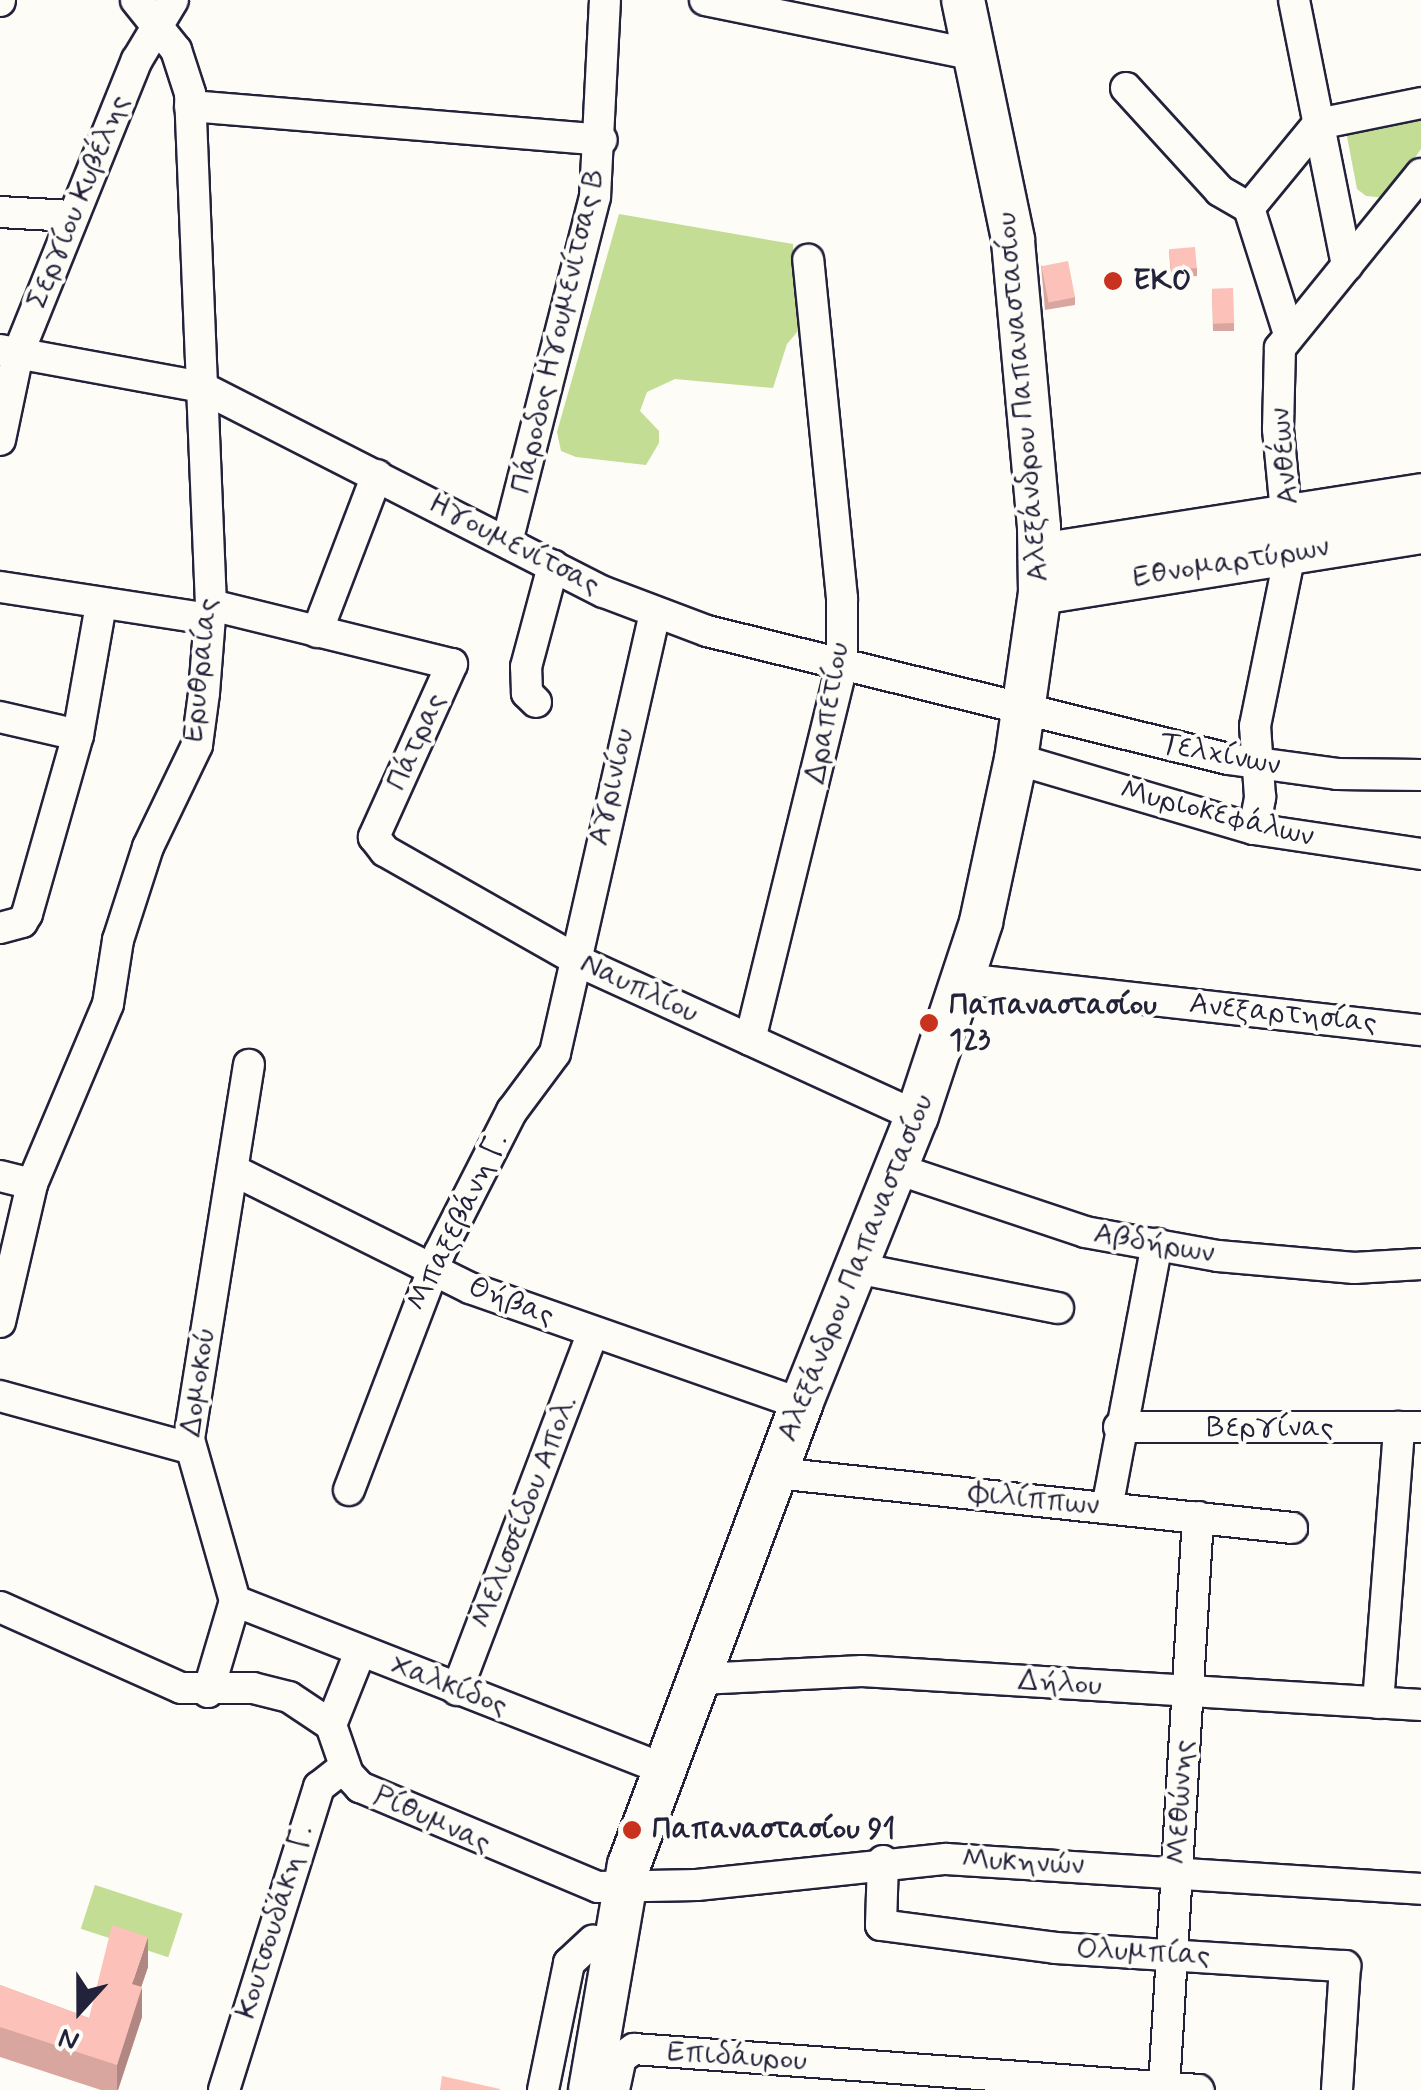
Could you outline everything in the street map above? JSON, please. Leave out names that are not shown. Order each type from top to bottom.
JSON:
[{"type":"main road","name":"Αλεξάνδρου Παπαναστασίου","points":[[590,2090],[593,1940],[622,1882],[801,1404],[917,1116],[966,979],[1016,759],[1040,574],[1013,239],[963,0]]},
{"type":"main road","name":"Εθνομαρτύρων","points":[[1290,536],[1421,496]]},
{"type":"main road","name":"Εθνομαρτύρων","points":[[1040,574],[1290,536],[1421,532]]},
{"type":"main road","name":"Αλεξάνδρου Παπαναστασίου","points":[[564,2090],[592,2013],[622,1882]]},
{"type":"street","name":"Ερυθραίας","points":[[0,1322],[32,1184],[108,1004],[118,940],[148,847],[197,745],[210,612],[190,106],[184,64],[136,0]]},
{"type":"street","name":"Σεργίου Κυβέλης","points":[[0,440],[9,352],[157,27],[173,0]]},
{"type":"street","name":"Πάροδος Ηγουμενίτσας Β","points":[[508,542],[581,264],[602,140],[605,0]]},
{"type":"street","points":[[705,0],[976,55]]},
{"type":"street","points":[[1294,0],[1348,266]]},
{"type":"street","points":[[1126,88],[1220,191],[1250,208],[1288,331]]},
{"type":"street","points":[[1250,208],[1318,124],[1421,103]]},
{"type":"street","points":[[190,106],[602,140]]},
{"type":"street","points":[[1288,331],[1411,202],[1421,174]]},
{"type":"street","points":[[0,212],[72,216]]},
{"type":"street","name":"Δραπετίου","points":[[750,1040],[842,666],[842,598],[808,260]]},
{"type":"street","name":"Ανθέων","points":[[1254,829],[1258,708],[1290,536],[1278,428],[1280,348],[1288,331]]},
{"type":"street","name":"Ηγουμενίτσας","points":[[9,352],[201,387],[655,614],[842,666],[1023,710]]},
{"type":"street","points":[[317,632],[377,475]]},
{"type":"street","points":[[536,702],[528,693],[526,667],[553,566]]},
{"type":"street","name":"Πάτρας","points":[[0,587],[101,606],[210,612],[452,664],[374,837]]},
{"type":"street","points":[[0,928],[22,922],[28,914],[78,735],[101,606]]},
{"type":"street","name":"Αγρινίου","points":[[580,962],[604,819],[655,614]]},
{"type":"street","name":"Τελχίνων","points":[[1023,710],[1257,764],[1421,775]]},
{"type":"street","points":[[0,717],[78,735]]},
{"type":"street","name":"Μυριοκεφάλων","points":[[1016,759],[1254,829],[1421,854]]},
{"type":"street","name":"Ναυπλίου","points":[[374,837],[384,850],[580,962],[917,1116]]},
{"type":"street","name":"Μπαξεβάνη Γ.","points":[[348,1490],[432,1270],[512,1111],[555,1053],[580,962]]},
{"type":"street","name":"Ανεξαρτησίας","points":[[966,979],[1421,1030]]},
{"type":"street","name":"Δομοκού","points":[[235,1601],[189,1448],[249,1065]]},
{"type":"street","name":"Αβδήρων","points":[[897,1169],[1084,1232],[1354,1268],[1421,1264]]},
{"type":"street","name":"Θήβας","points":[[233,1170],[432,1270],[592,1334],[801,1404]]},
{"type":"street","points":[[0,1176],[32,1184]]},
{"type":"street","points":[[1107,1508],[1119,1427],[1157,1244]]},
{"type":"street","points":[[856,1268],[1058,1308]]},
{"type":"street","name":"Μελισσείδου Απολ.","points":[[457,1690],[592,1334]]},
{"type":"street","points":[[0,1396],[189,1448]]},
{"type":"street","name":"Βεργίνας","points":[[1119,1427],[1410,1427]]},
{"type":"street","points":[[1378,1702],[1410,1427]]},
{"type":"street","name":"Φιλίππων","points":[[776,1473],[1292,1528]]},
{"type":"street","name":"Μεθώνης","points":[[1164,2088],[1198,1517]]},
{"type":"street","points":[[208,1692],[235,1601]]},
{"type":"street","name":"Χαλκίδος","points":[[235,1601],[664,1769]]},
{"type":"street","points":[[0,1607],[154,1678],[208,1692],[272,1691],[331,1725],[360,1652]]},
{"type":"street","name":"Δήλου","points":[[700,1679],[862,1671],[1421,1704]]},
{"type":"street","name":"Ρίθυμνας","points":[[331,1725],[345,1767],[360,1787],[559,1875],[622,1882]]},
{"type":"street","name":"Κουτσουδάκη Γ.","points":[[224,2090],[312,1805],[322,1783],[345,1767]]},
{"type":"street","name":"Μυκηνών","points":[[622,1882],[884,1862],[1177,1872],[1421,1889]]},
{"type":"street","name":"Ολυμπίας","points":[[884,1862],[881,1925],[1055,1948],[1345,1966],[1337,2090]]},
{"type":"street","name":"Αλεξάνδρου Παπαναστασίου","points":[[542,2090],[569,1963],[593,1940]]},
{"type":"street","name":"Επιδάυρου","points":[[614,2090],[621,2058],[634,2049],[1199,2090]]},
{"type":"green space","points":[[1421,114],[1421,149],[1387,198],[1366,196],[1357,189],[1346,131]]},
{"type":"green space","points":[[619,214],[793,244],[798,331],[787,344],[773,388],[675,379],[647,392],[640,411],[659,431],[659,443],[646,465],[576,457],[561,451],[557,432]]},
{"type":"green space","points":[[95,1885],[182,1913],[168,1957],[81,1929]]},
{"type":"building","points":[[1195,247],[1197,268],[1171,270],[1169,249]]},
{"type":"building","points":[[1068,261],[1075,297],[1049,302],[1041,266]]},
{"type":"building","points":[[1233,288],[1234,323],[1213,324],[1212,289]]},
{"type":"building","points":[[112,1925],[148,1937],[132,1984],[142,1987],[117,2065],[0,2027],[0,1985],[89,2018]]},
{"type":"building","points":[[442,2076],[500,2089],[500,2090],[440,2090]]},
{"type":"place","name":"EKO","points":[[1113,281]]},
{"type":"place","name":"Παπαναστασίου 123","points":[[929,1023]]},
{"type":"place","name":"Παπαναστασίου 91","points":[[632,1830]]}]
